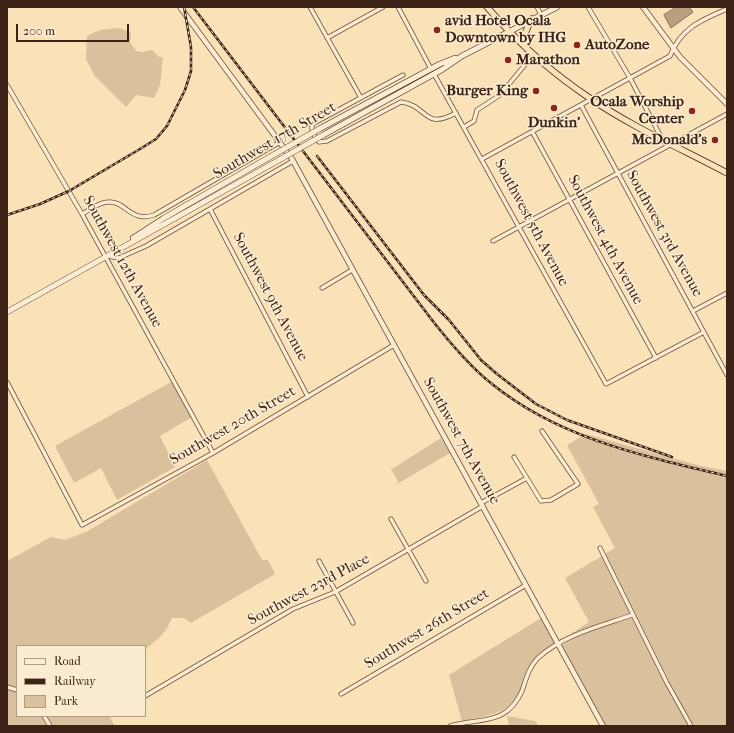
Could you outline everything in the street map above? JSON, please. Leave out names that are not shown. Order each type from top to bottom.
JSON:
[{"type":"highway","points":[[487,7],[508,31],[533,55],[559,77],[591,100],[727,173]]},
{"type":"highway","points":[[527,49],[524,33],[532,20]]},
{"type":"main road","name":"Southwest 17th Street","points":[[7,312],[434,74],[462,56],[557,7]]},
{"type":"main road","name":"Southwest 17th Street","points":[[106,256],[164,218],[321,128],[431,69],[462,56]]},
{"type":"street","name":"Southwest 7th Avenue","points":[[180,7],[293,161],[603,726]]},
{"type":"street","points":[[310,7],[361,98]]},
{"type":"street","points":[[328,38],[383,7]]},
{"type":"street","points":[[398,7],[431,69]]},
{"type":"street","points":[[537,7],[541,15]]},
{"type":"street","points":[[588,7],[630,78],[662,139]]},
{"type":"street","points":[[643,7],[673,48],[690,68],[727,104]]},
{"type":"street","points":[[482,159],[670,56],[673,48],[681,36],[699,22],[727,8]]},
{"type":"street","points":[[464,127],[474,121],[477,110],[500,95],[533,55]]},
{"type":"street","name":"Southwest 5th Avenue","points":[[434,74],[606,384],[656,358]]},
{"type":"street","points":[[403,75],[312,126],[312,132],[319,142],[327,141],[401,102],[416,106],[428,118],[435,120],[443,120],[456,113]]},
{"type":"street","name":"Southwest 12th Avenue","points":[[7,86],[106,256],[213,453]]},
{"type":"street","name":"Southwest 3rd Avenue","points":[[581,105],[727,375]]},
{"type":"street","points":[[493,241],[618,175],[727,114]]},
{"type":"street","name":"Southwest 4th Avenue","points":[[532,132],[656,358]]},
{"type":"street","points":[[82,214],[108,201],[116,203],[138,217],[146,218],[154,215],[280,142]]},
{"type":"street","points":[[106,256],[119,258],[132,253],[293,161]]},
{"type":"street","name":"Southwest 9th Avenue","points":[[210,209],[308,397]]},
{"type":"street","points":[[322,288],[352,270]]},
{"type":"street","points":[[693,311],[727,293]]},
{"type":"street","points":[[656,358],[704,332]]},
{"type":"street","name":"Southwest 20th Street","points":[[7,382],[82,525],[213,453],[394,345]]},
{"type":"street","points":[[514,457],[541,501],[551,500],[578,484],[542,431]]},
{"type":"street","name":"Southwest 23rd Place","points":[[146,695],[294,609],[335,592],[527,478]]},
{"type":"street","points":[[391,519],[426,581]]},
{"type":"street","points":[[600,548],[632,615],[691,726]]},
{"type":"street","points":[[319,561],[353,623]]},
{"type":"street","name":"Southwest 26th Street","points":[[341,694],[526,585]]},
{"type":"street","points":[[450,726],[484,722],[512,707],[518,699],[530,669],[538,658],[582,632],[632,615]]},
{"type":"street","points":[[45,717],[50,726]]},
{"type":"street","points":[[484,722],[486,726]]},
{"type":"green space","points":[[118,28],[131,32],[130,42],[136,51],[143,52],[152,50],[159,57],[163,57],[160,85],[154,98],[136,95],[126,107],[95,76],[86,59],[87,36],[100,30]]},
{"type":"green space","points":[[173,381],[192,417],[160,436],[175,467],[117,500],[101,468],[74,483],[55,446]]},
{"type":"green space","points":[[586,434],[701,466],[727,471],[727,726],[693,726],[669,682],[605,554],[615,548],[593,507],[599,504],[567,445]]},
{"type":"green space","points":[[441,438],[450,453],[397,484],[398,481],[389,466],[392,469]]},
{"type":"green space","points":[[207,460],[262,560],[268,560],[275,574],[191,623],[184,618],[172,618],[161,636],[146,648],[146,645],[16,645],[16,717],[110,717],[115,726],[7,726],[7,561],[51,537],[65,540],[86,532]]},
{"type":"green space","points":[[602,556],[630,613],[581,630],[559,642],[589,622],[565,578]]},
{"type":"green space","points":[[631,617],[689,726],[605,726],[561,646],[583,634]]},
{"type":"green space","points":[[541,618],[556,644],[540,654],[528,668],[520,692],[515,700],[506,708],[494,714],[462,721],[449,675]]},
{"type":"green space","points":[[507,716],[535,721],[539,726],[509,726]]},
{"type":"shaded area","points":[[677,7],[689,7],[693,12],[671,28],[664,15]]},
{"type":"railway","points":[[7,215],[40,204],[69,191],[156,139],[167,126],[185,90],[191,71],[191,47],[184,7]]},
{"type":"railway","points":[[193,7],[432,320],[475,370],[518,403],[546,419],[574,432],[634,453],[727,476]]},
{"type":"railway","points":[[317,156],[424,295],[449,320],[481,360],[497,374],[536,404],[567,420],[672,457]]},
{"type":"place","name":"avid Hotel Ocala Downtown by IHG","points":[[437,30]]},
{"type":"place","name":"AutoZone","points":[[577,45]]},
{"type":"place","name":"Marathon","points":[[508,60]]},
{"type":"place","name":"Burger King","points":[[536,91]]},
{"type":"place","name":"Dunkin'","points":[[554,108]]},
{"type":"place","name":"Ocala Worship Center","points":[[692,111]]},
{"type":"place","name":"McDonald's","points":[[715,140]]}]
